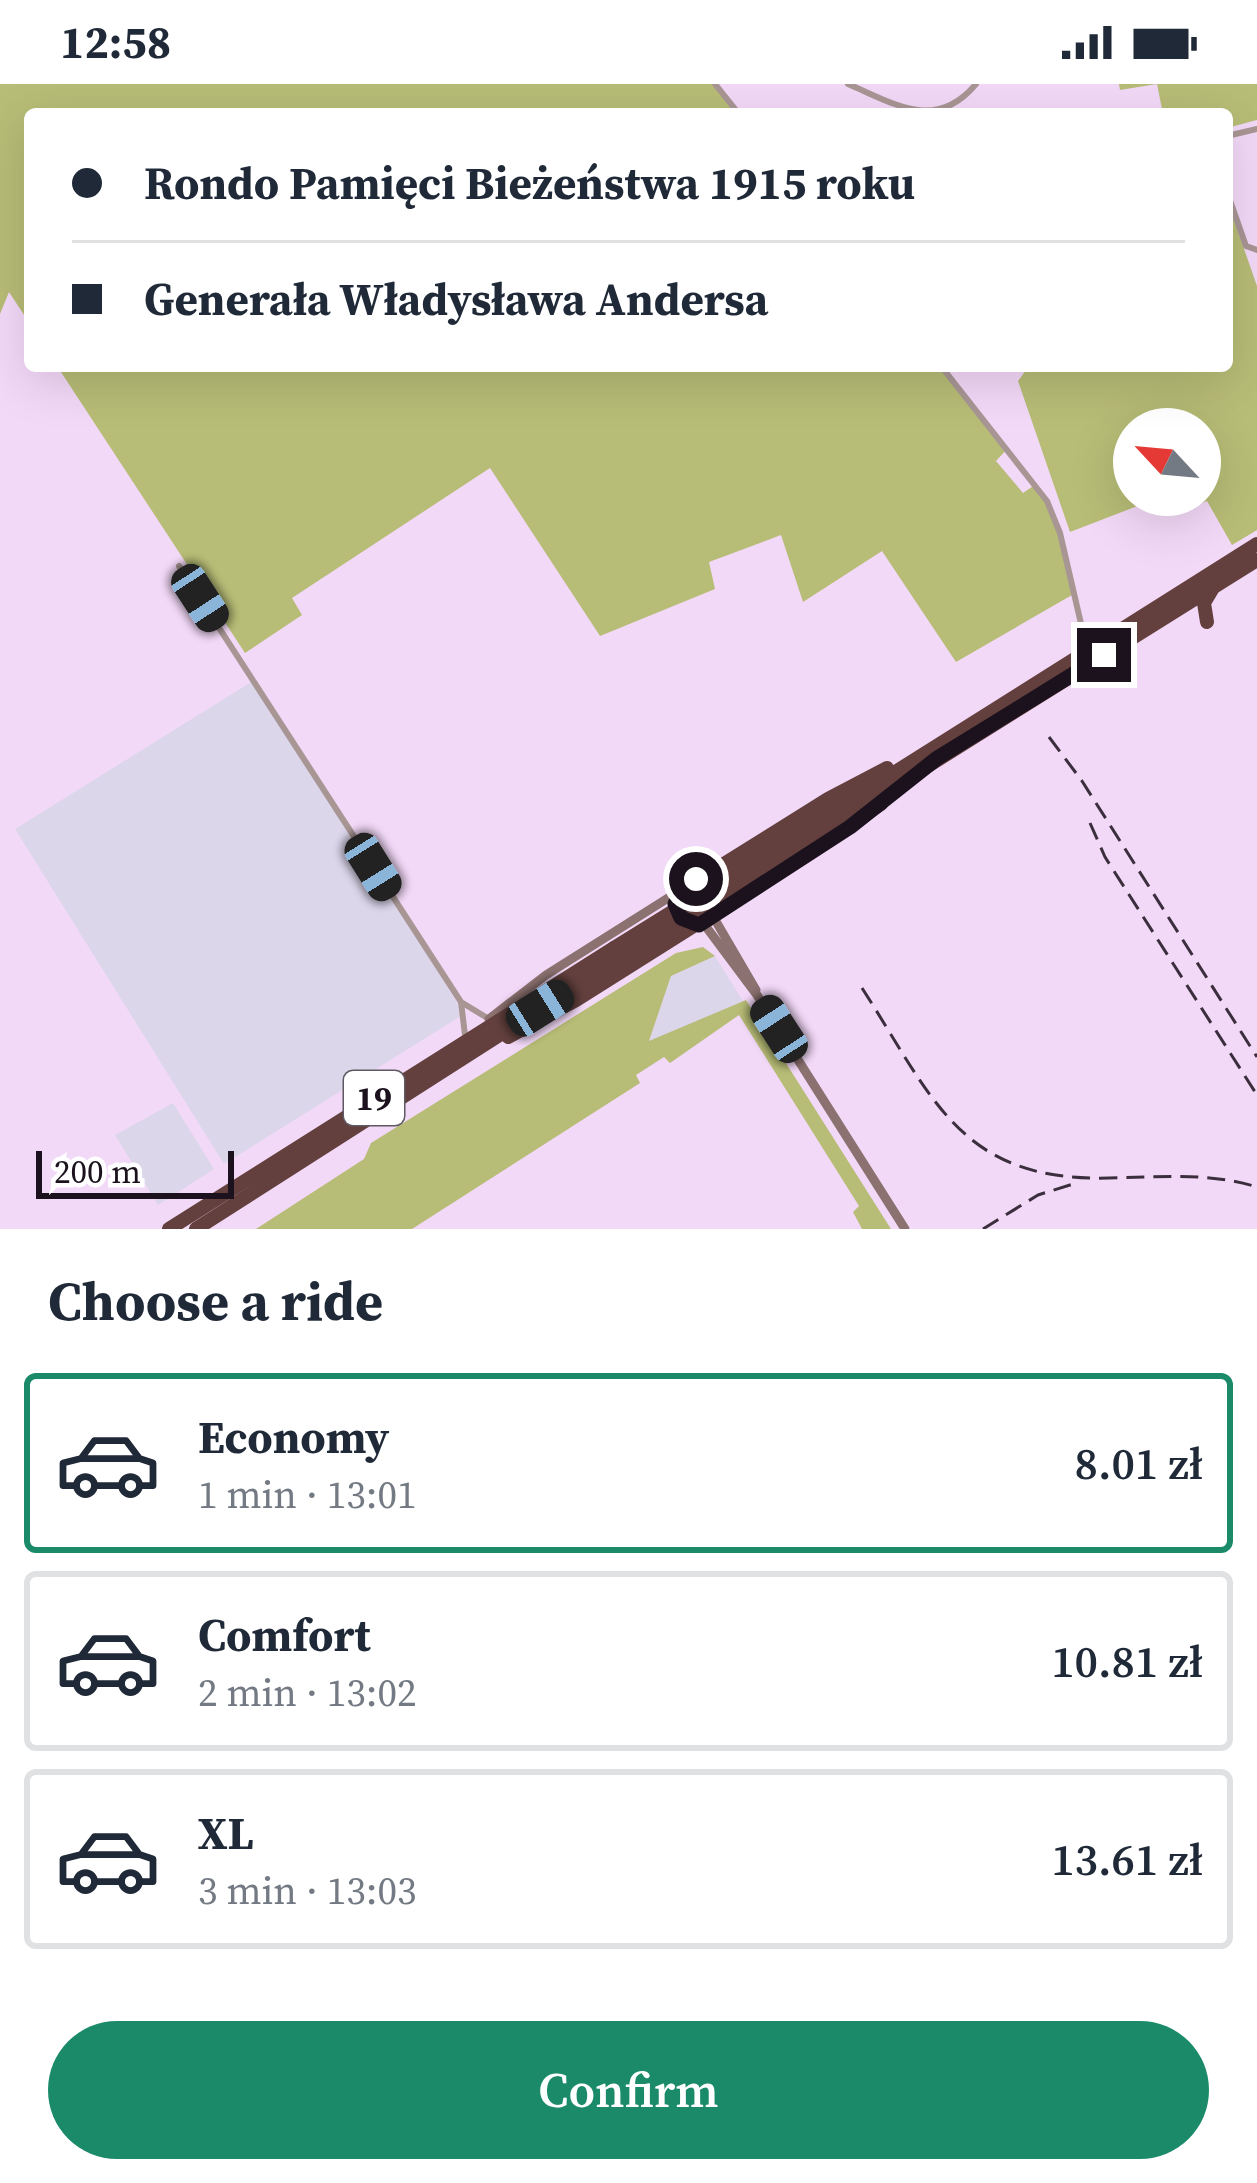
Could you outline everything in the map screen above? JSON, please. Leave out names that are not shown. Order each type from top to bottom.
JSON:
[{"type":"highway","name":"19","points":[[169,1229],[781,851],[1257,544]]},
{"type":"highway","name":"19","points":[[934,754],[1257,560]]},
{"type":"highway","points":[[1177,610],[1207,622],[1204,603],[1213,587]]},
{"type":"highway","points":[[1079,656],[1083,632],[1105,640]]},
{"type":"highway","points":[[700,879],[841,791],[934,754]]},
{"type":"highway","points":[[460,1046],[551,1014],[708,919],[850,827],[934,754]]},
{"type":"highway","points":[[460,1046],[489,1019]]},
{"type":"highway","name":"19","points":[[196,1229],[460,1046]]},
{"type":"street","points":[[715,84],[734,108]]},
{"type":"street","points":[[848,84],[911,108]]},
{"type":"street","points":[[945,108],[976,84]]},
{"type":"street","points":[[1233,208],[1246,246],[1257,250]]},
{"type":"street","points":[[947,372],[1047,501],[1060,533],[1083,632]]},
{"type":"street","points":[[179,566],[461,1002],[489,1019],[686,882],[700,879],[716,888],[720,899],[708,919]]},
{"type":"street","points":[[676,893],[678,914],[708,919],[905,1229]]},
{"type":"street","points":[[460,1046],[461,1002]]},
{"type":"shaded area","points":[[256,679],[464,1014],[224,1164],[15,829]]},
{"type":"shaded area","points":[[715,956],[743,1001],[649,1042],[671,976]]},
{"type":"shaded area","points":[[173,1103],[214,1169],[158,1205],[115,1135]]},
{"type":"green space","points":[[0,84],[715,84],[734,108],[24,108],[24,315],[9,292],[0,314]]},
{"type":"green space","points":[[1119,84],[1157,84],[1120,90]]},
{"type":"green space","points":[[1157,84],[1257,84],[1257,120],[1233,126],[1233,108],[1162,108]]},
{"type":"green space","points":[[1233,217],[1257,286],[1257,530],[1232,545],[1216,516],[1221,516],[1221,408],[1113,408],[1113,515],[1070,532],[1018,381],[1025,372],[1233,372]]},
{"type":"green space","points":[[61,372],[947,372],[1008,448],[996,461],[1023,493],[1036,484],[1054,514],[1072,595],[956,662],[882,551],[803,602],[781,535],[709,562],[715,589],[600,636],[490,468],[292,598],[302,615],[245,653]]},
{"type":"green space","points":[[703,947],[715,956],[671,976],[649,1041],[746,1000],[891,1229],[862,1229],[853,1212],[859,1206],[739,1015],[670,1063],[664,1057],[636,1075],[640,1083],[412,1229],[256,1229],[364,1159],[371,1143],[676,953]]},
{"type":"railway","points":[[1049,737],[1082,781],[1257,1057]]},
{"type":"railway","points":[[1090,823],[1105,857],[1257,1095]]},
{"type":"railway","points":[[862,988],[932,1098],[984,1149],[1018,1165],[1059,1175],[1202,1177],[1257,1187]]},
{"type":"railway","points":[[983,1229],[1038,1195],[1073,1184]]},
{"type":"route","points":[[696,879],[682,885],[675,904],[681,918],[699,925],[850,827],[936,759],[1104,655]]}]
